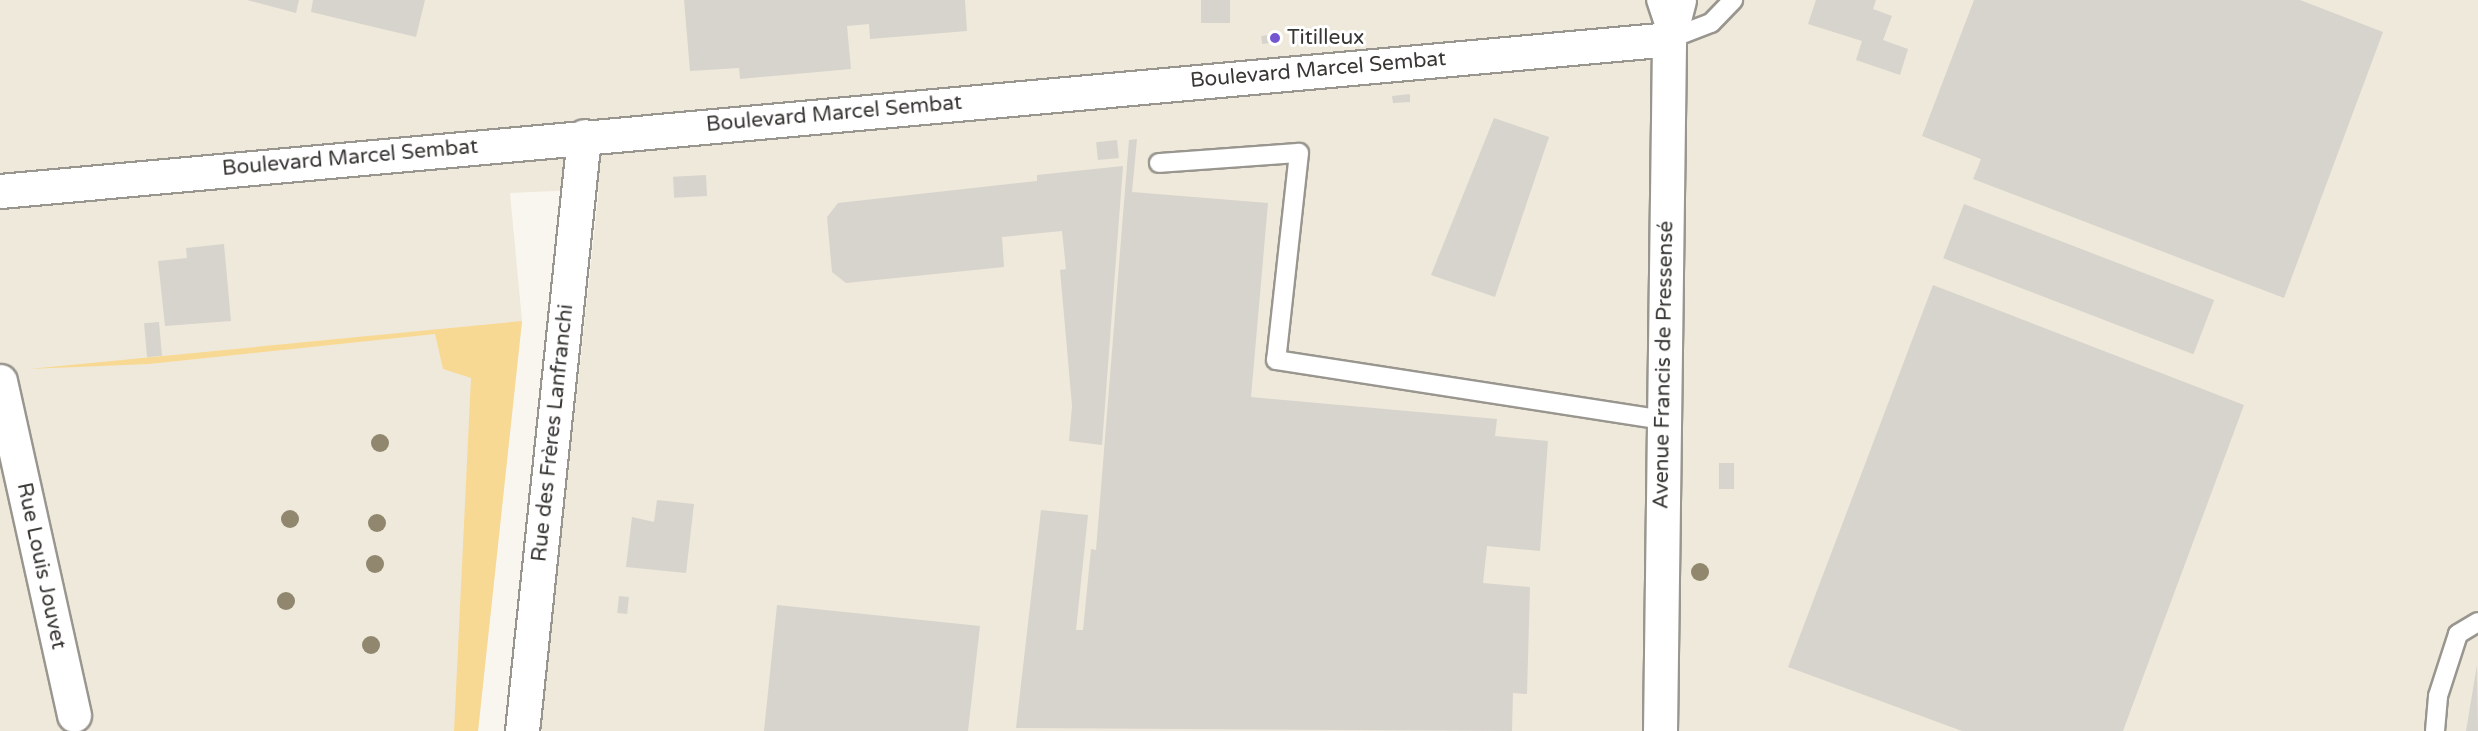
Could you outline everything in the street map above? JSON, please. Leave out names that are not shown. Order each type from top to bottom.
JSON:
[{"type":"street","name":"Avenue Francis de Pressensé","points":[[1660,731],[1669,39],[1678,0]]},
{"type":"street","name":"Boulevard Marcel Sembat","points":[[0,191],[584,136],[1669,39]]},
{"type":"street","name":"Rue des Frères Lanfranchi","points":[[522,731],[584,136]]},
{"type":"street","name":"Rue Louis Jouvet","points":[[2,398],[74,715]]},
{"type":"lane","points":[[1656,0],[1669,39],[1711,23],[1733,0]]},
{"type":"lane","points":[[1159,163],[1299,153],[1276,360],[1664,420]]},
{"type":"lane","points":[[2435,731],[2438,696],[2458,634],[2478,622]]},
{"type":"shaded area","points":[[0,0],[2478,0],[2478,731],[540,731],[599,189],[510,193],[522,321],[478,731],[0,731]]},
{"type":"shaded area","points":[[522,321],[478,731],[454,731],[471,378],[443,369],[435,334],[149,364],[29,369]]},
{"type":"building","points":[[247,0],[299,0],[296,13]]},
{"type":"building","points":[[313,0],[425,0],[416,37],[311,12]]},
{"type":"building","points":[[684,0],[965,0],[967,31],[870,39],[869,24],[847,26],[851,69],[740,79],[739,68],[690,71]]},
{"type":"building","points":[[1201,0],[1230,0],[1230,23],[1201,23]]},
{"type":"building","points":[[1816,0],[1876,0],[1873,9],[1892,16],[1883,40],[1908,49],[1900,75],[1856,60],[1862,41],[1808,24]]},
{"type":"building","points":[[1974,0],[2300,0],[2383,32],[2284,298],[1973,179],[1981,159],[1922,136]]},
{"type":"building","points":[[1278,34],[1279,42],[1262,44],[1261,36]]},
{"type":"building","points":[[1410,94],[1410,102],[1393,103],[1392,96]]},
{"type":"building","points":[[1494,118],[1549,137],[1495,297],[1431,275]]},
{"type":"building","points":[[1137,139],[1132,192],[1268,203],[1251,397],[1497,419],[1495,436],[1548,441],[1540,551],[1487,546],[1483,583],[1530,587],[1527,694],[1513,693],[1512,731],[1016,728],[1041,510],[1088,515],[1076,630],[1083,630],[1091,549],[1096,550],[1129,140]]},
{"type":"building","points":[[1117,140],[1119,158],[1098,160],[1096,142]]},
{"type":"building","points":[[1123,166],[1102,445],[1069,441],[1072,406],[1060,270],[1066,269],[1062,231],[1002,237],[1004,267],[846,283],[832,272],[827,217],[838,203],[1037,181],[1037,175]]},
{"type":"building","points":[[706,175],[707,196],[674,198],[673,177]]},
{"type":"building","points":[[1964,204],[2214,300],[2193,354],[1943,258]]},
{"type":"building","points":[[224,244],[231,321],[165,326],[158,261],[187,258],[186,248]]},
{"type":"building","points":[[1933,285],[2244,405],[2123,731],[1962,731],[1788,667]]},
{"type":"building","points":[[159,322],[162,356],[147,357],[144,323]]},
{"type":"building","points":[[1719,463],[1734,463],[1734,489],[1719,489]]},
{"type":"building","points":[[657,500],[694,504],[686,573],[626,567],[632,517],[654,522]]},
{"type":"building","points":[[619,596],[629,597],[627,614],[617,613]]},
{"type":"building","points":[[777,605],[980,626],[968,731],[764,731]]},
{"type":"building","points":[[2477,665],[2478,731],[2466,731]]},
{"type":"place","name":"Titilleux","points":[[1275,38]]}]
